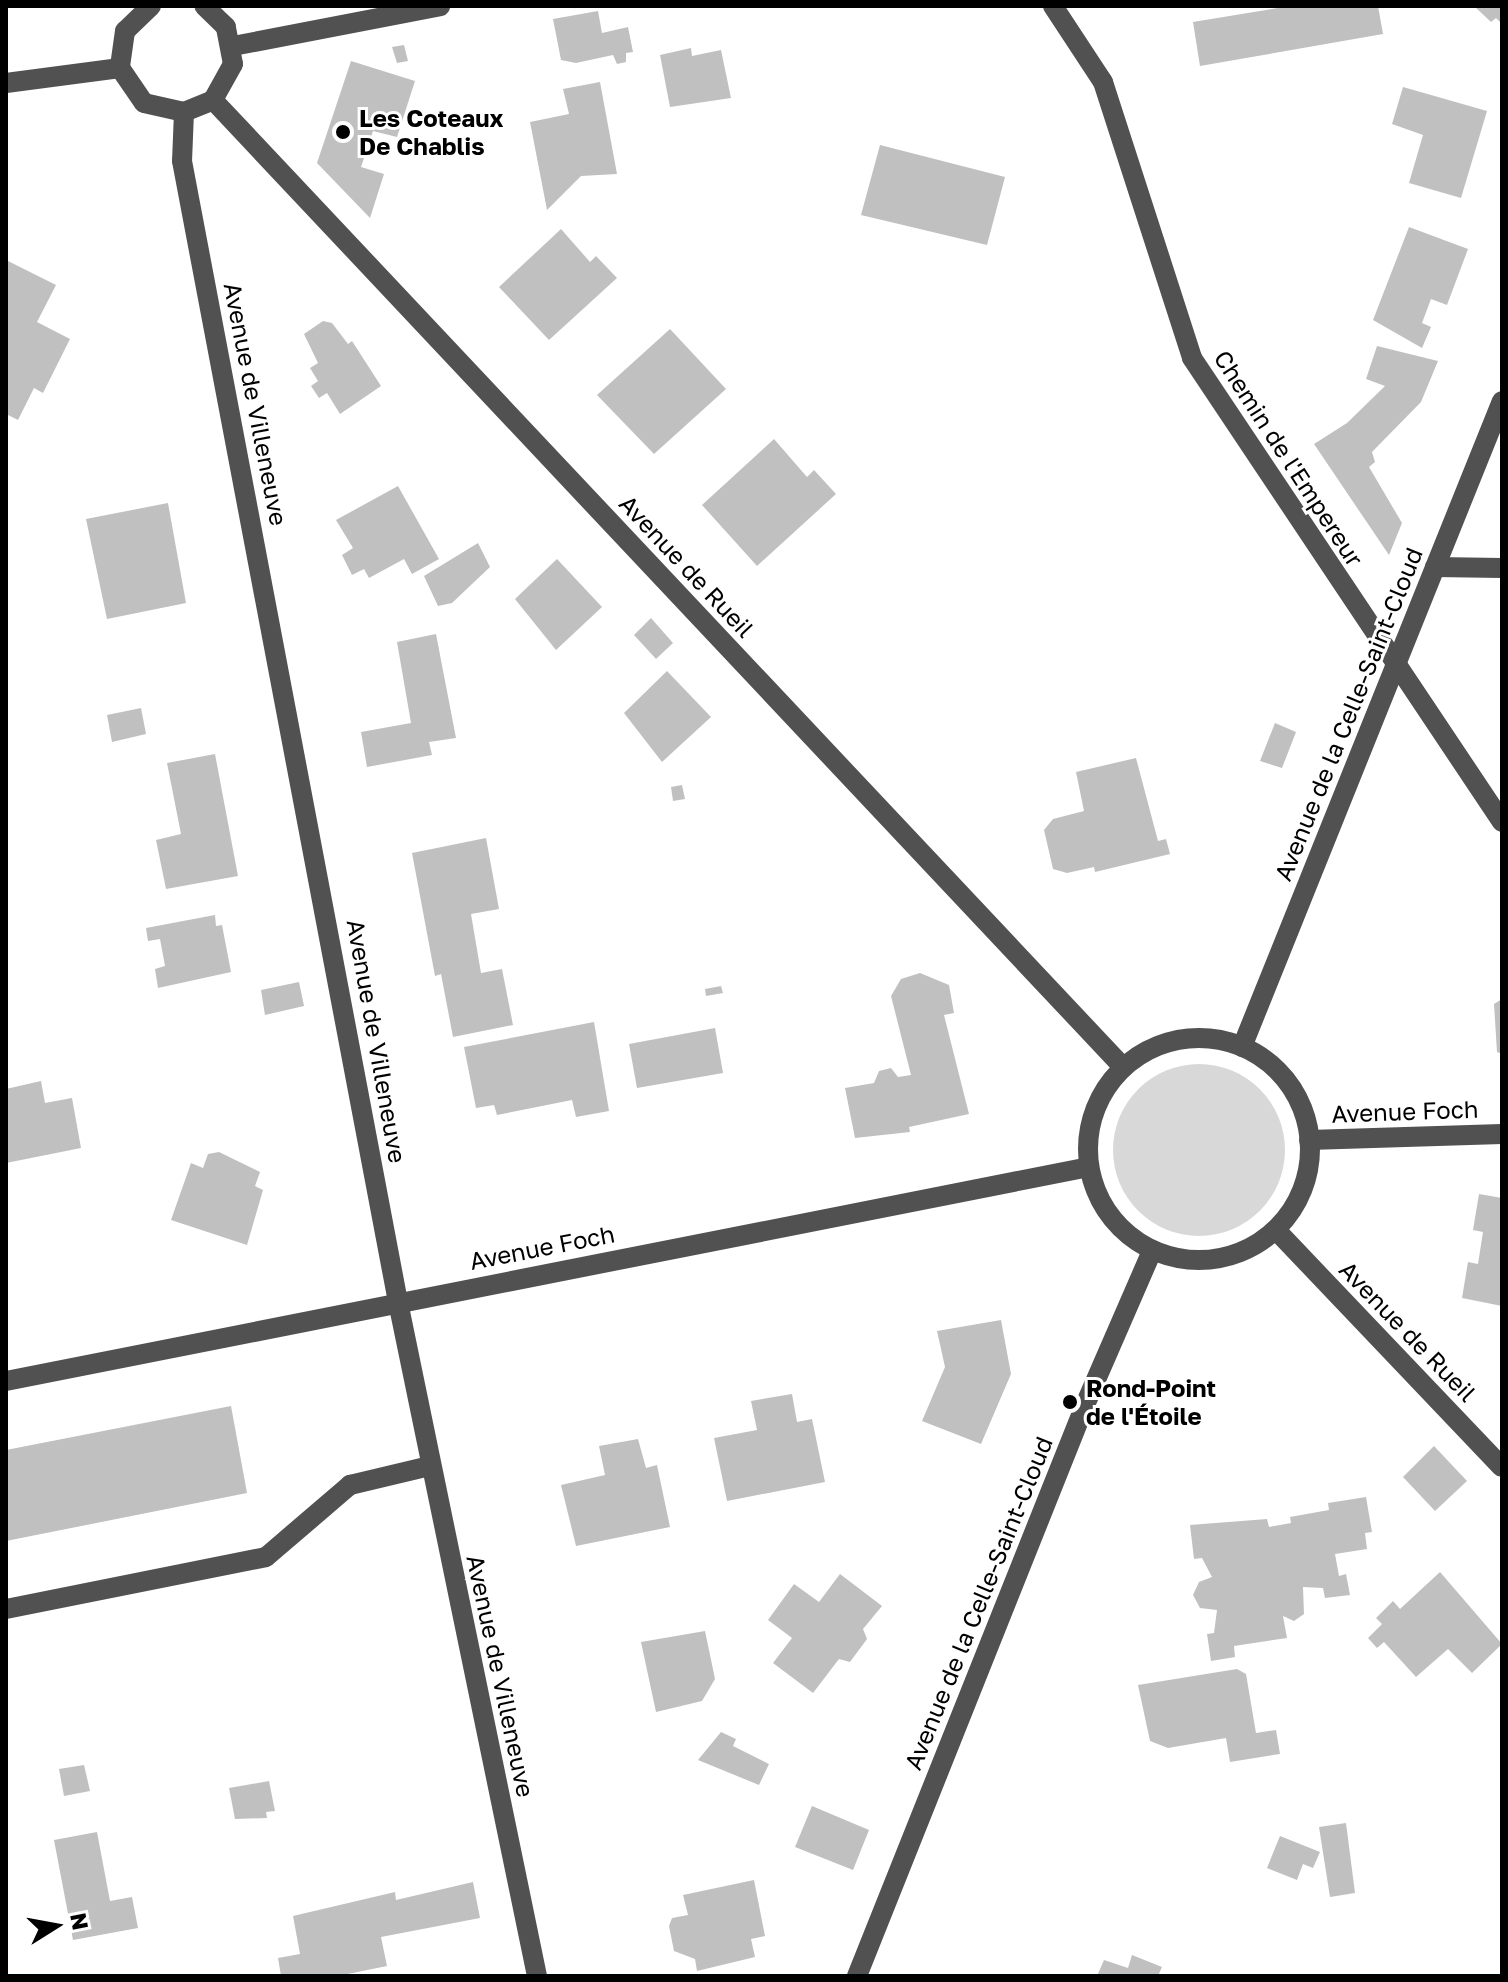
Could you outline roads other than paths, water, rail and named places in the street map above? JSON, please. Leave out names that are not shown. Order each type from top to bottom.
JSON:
[{"type":"street","points":[[137,9],[120,42],[120,68],[144,103],[184,112],[213,100],[227,83],[233,46],[219,18],[204,6]]},
{"type":"street","points":[[233,46],[440,6]]},
{"type":"street","name":"Chemin de l'Empereur","points":[[1053,6],[1103,82],[1192,358],[1394,668],[1502,822]]},
{"type":"street","points":[[6,83],[120,68]]},
{"type":"street","name":"Avenue de Rueil","points":[[213,100],[1123,1067]]},
{"type":"street","name":"Avenue de Villeneuve","points":[[184,112],[182,161],[398,1302],[537,1976]]},
{"type":"street","name":"Avenue de la Celle-Saint-Cloud","points":[[1242,1047],[1502,401]]},
{"type":"street","points":[[1435,567],[1502,568]]},
{"type":"street","points":[[1193,1038],[1242,1047],[1281,1075],[1295,1094],[1309,1140],[1303,1189],[1276,1230],[1255,1246],[1204,1261],[1152,1251],[1110,1217],[1089,1167],[1090,1123],[1123,1067],[1167,1042],[1193,1038]]},
{"type":"street","name":"Avenue Foch","points":[[1309,1140],[1502,1134]]},
{"type":"street","name":"Avenue Foch","points":[[6,1381],[1089,1167]]},
{"type":"street","name":"Avenue de Rueil","points":[[1276,1230],[1502,1467]]},
{"type":"street","name":"Avenue de la Celle-Saint-Cloud","points":[[857,1976],[1152,1251]]},
{"type":"street","points":[[6,1609],[266,1557],[350,1485],[430,1466]]},
{"type":"place","name":"Les Coteaux De Chablis","points":[[343,132]]},
{"type":"place","name":"Rond-Point de l'Étoile","points":[[1070,1402]]}]
